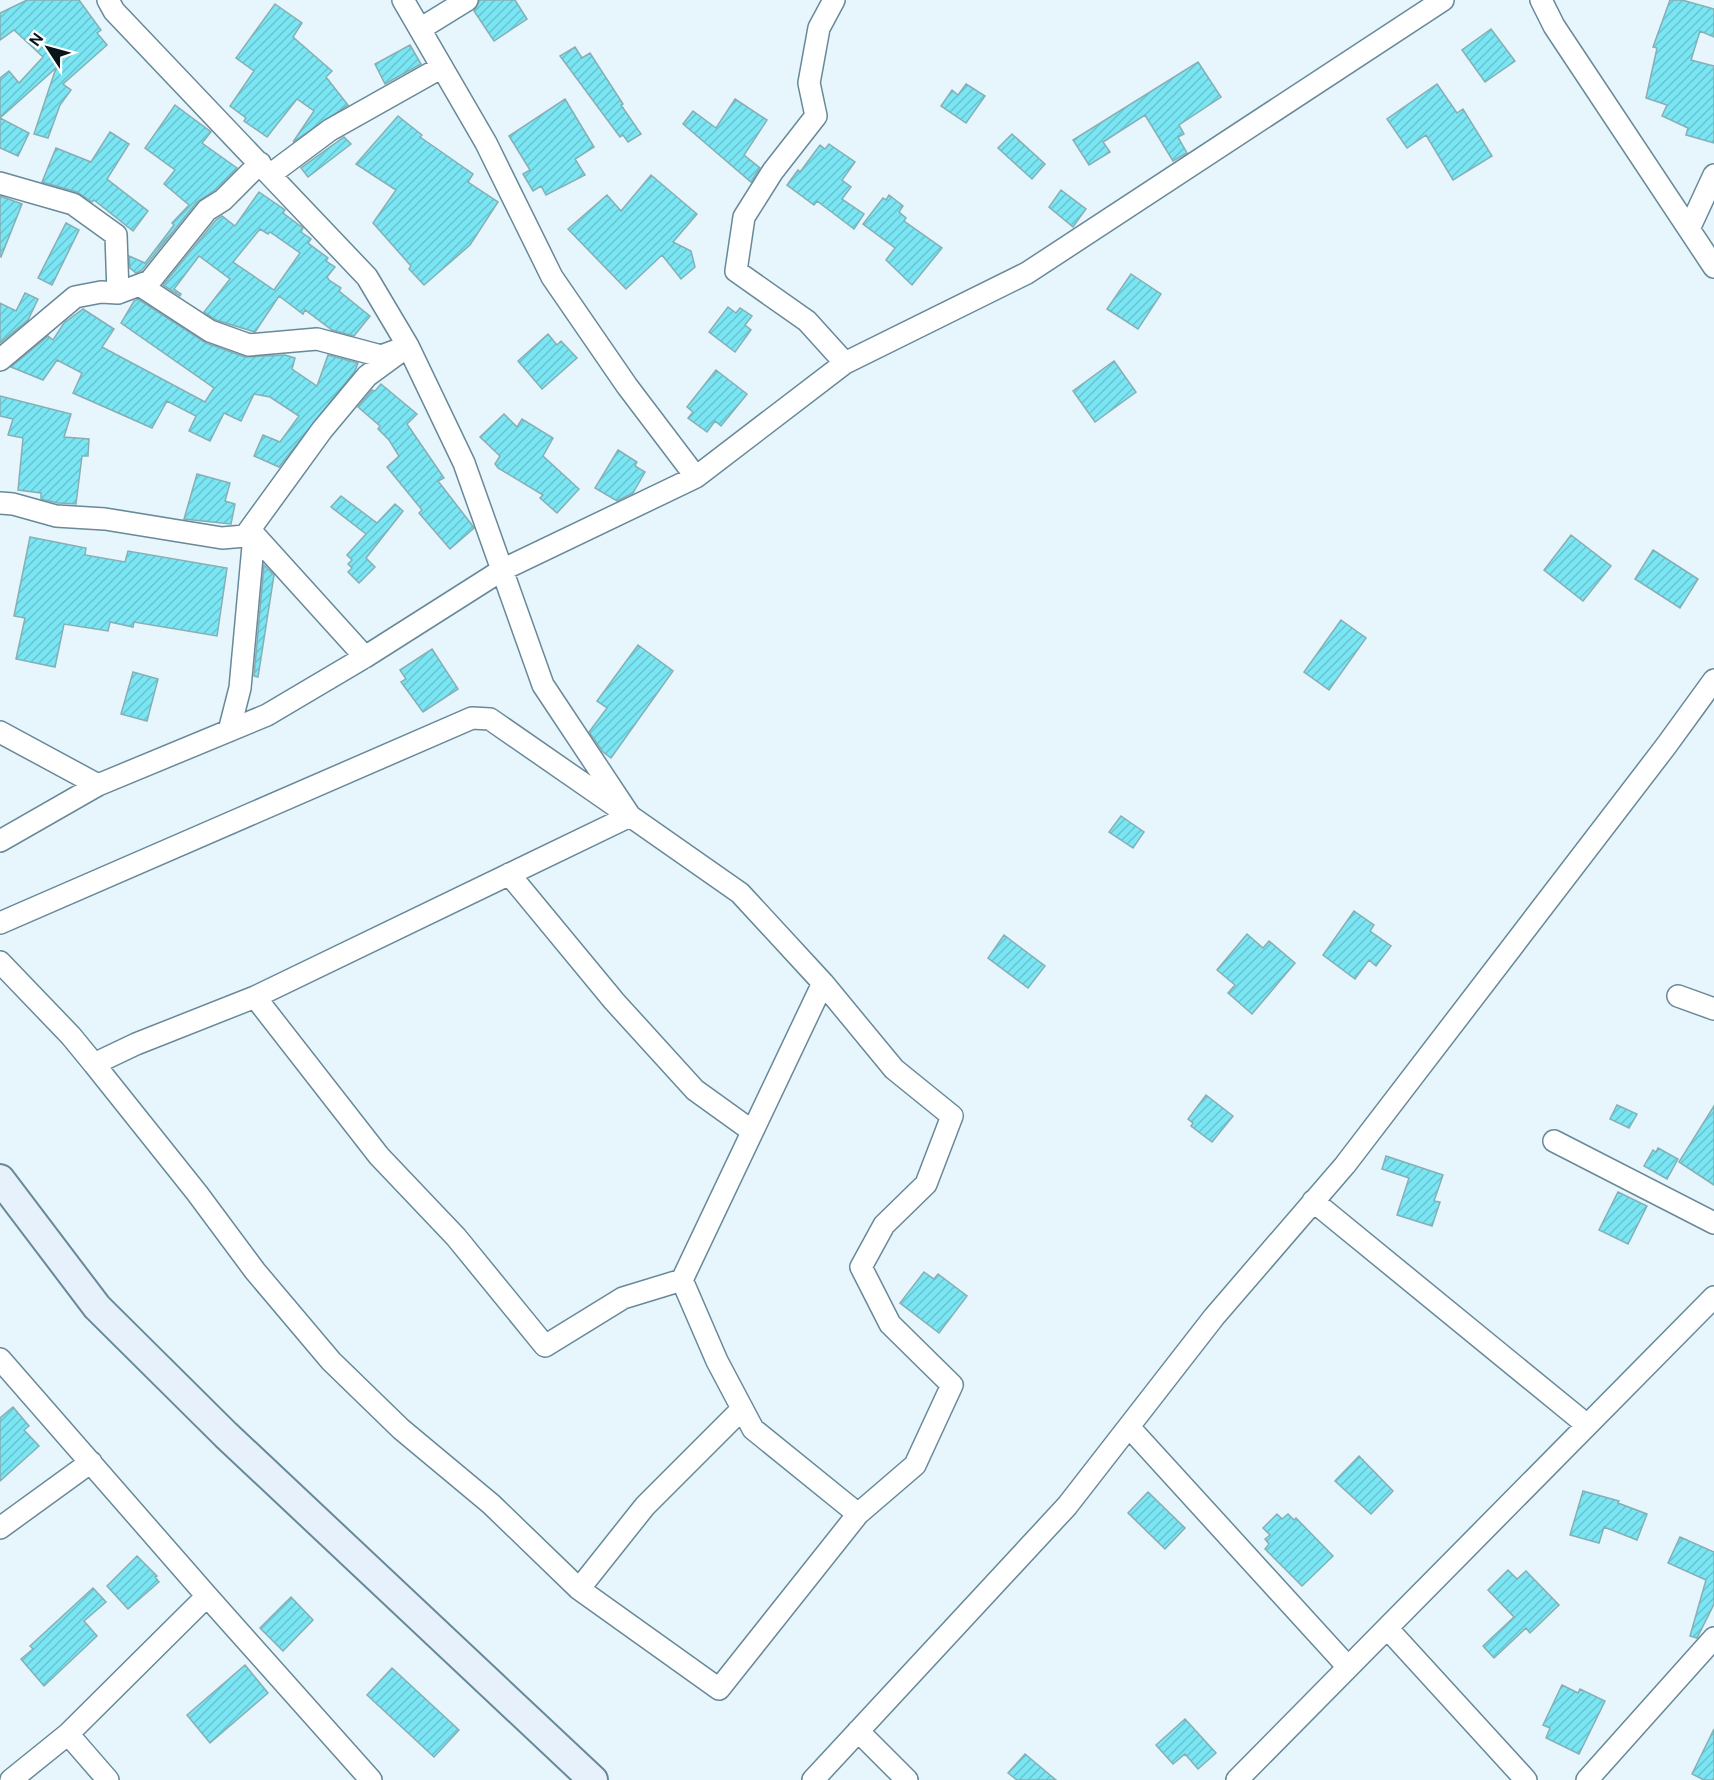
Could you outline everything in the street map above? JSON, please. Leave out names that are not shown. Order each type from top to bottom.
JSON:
[{"type":"main road","points":[[0,1179],[97,1307],[226,1435],[593,1780]]},
{"type":"main road","points":[[0,1201],[95,1334],[362,1584],[578,1780]]},
{"type":"street","points":[[108,0],[114,11],[367,277],[408,346],[464,463],[543,685],[630,816]]},
{"type":"street","points":[[403,0],[486,143],[552,277],[627,386],[696,477]]},
{"type":"street","points":[[420,28],[467,0]]},
{"type":"street","points":[[834,0],[819,28],[809,83],[816,116],[773,171],[744,217],[736,271],[807,321],[845,363]]},
{"type":"street","points":[[0,841],[98,785],[267,715],[365,657],[502,570],[696,477],[845,363],[1027,273],[1443,0]]},
{"type":"street","points":[[1541,0],[1554,26],[1714,267]]},
{"type":"street","points":[[0,360],[75,297],[100,292],[118,293],[150,281],[207,210],[265,168],[442,67]]},
{"type":"street","points":[[1689,229],[1714,175]]},
{"type":"street","points":[[0,183],[73,204],[116,235],[118,293]]},
{"type":"street","points":[[141,286],[210,331],[249,345],[316,339],[381,356],[408,346]]},
{"type":"street","points":[[0,503],[56,516],[105,519],[222,538],[246,536],[252,532],[321,430],[367,376],[408,346]]},
{"type":"street","points":[[252,532],[365,657]]},
{"type":"street","points":[[229,731],[240,688],[252,532]]},
{"type":"street","points":[[813,1780],[1067,1506],[1214,1317],[1374,1127],[1714,680]]},
{"type":"street","points":[[0,923],[472,718],[490,718],[740,893],[823,983],[894,1069],[952,1116],[926,1184],[884,1225],[861,1267],[890,1324],[952,1385],[915,1465],[858,1514],[719,1689],[579,1589],[491,1504],[401,1430],[331,1361],[255,1271],[197,1193],[71,1036],[0,962]]},
{"type":"street","points":[[0,732],[98,785]]},
{"type":"street","points":[[94,1064],[136,1044],[255,997],[630,816]]},
{"type":"street","points":[[509,874],[614,1001],[694,1090],[752,1131]]},
{"type":"street","points":[[255,997],[380,1156],[456,1237],[546,1346],[623,1298],[682,1280],[823,983]]},
{"type":"street","points":[[1678,996],[1714,1009]]},
{"type":"street","points":[[1554,1141],[1714,1223]]},
{"type":"street","points":[[1313,1201],[1587,1425]]},
{"type":"street","points":[[682,1280],[717,1361],[753,1429],[858,1514]]},
{"type":"street","points":[[1237,1780],[1714,1297]]},
{"type":"street","points":[[0,1359],[371,1780]]},
{"type":"street","points":[[579,1589],[645,1506],[742,1409]]},
{"type":"street","points":[[1129,1427],[1348,1667]]},
{"type":"street","points":[[0,1528],[91,1462]]},
{"type":"street","points":[[11,1780],[68,1734],[207,1596]]},
{"type":"street","points":[[1387,1628],[1526,1780]]},
{"type":"street","points":[[1587,1780],[1714,1638]]},
{"type":"street","points":[[858,1731],[907,1780]]},
{"type":"street","points":[[68,1734],[108,1780]]},
{"type":"building","points":[[27,0],[79,0],[101,30],[97,33],[107,45],[63,84],[71,90],[60,105],[48,138],[34,134],[56,68],[0,118],[0,78],[9,71],[19,83],[43,57],[14,30],[0,40],[0,13]]},
{"type":"building","points":[[480,0],[515,0],[527,19],[494,41],[474,11]]},
{"type":"building","points":[[1670,0],[1682,0],[1714,9],[1714,37],[1700,31],[1691,60],[1714,66],[1714,143],[1686,135],[1688,128],[1662,116],[1667,105],[1646,98],[1657,48],[1653,47]]},
{"type":"building","points":[[275,4],[302,23],[293,37],[332,71],[326,77],[348,105],[293,142],[314,111],[297,99],[267,137],[244,121],[246,118],[230,106],[254,71],[236,58]]},
{"type":"building","points":[[1491,29],[1515,61],[1485,82],[1462,50]]},
{"type":"building","points":[[410,45],[421,64],[385,84],[375,64]]},
{"type":"building","points":[[575,47],[582,58],[590,53],[641,134],[628,142],[623,135],[620,137],[560,56]]},
{"type":"building","points":[[1198,62],[1221,97],[1179,125],[1184,134],[1178,137],[1187,153],[1173,161],[1145,115],[1103,142],[1110,152],[1089,165],[1073,140]]},
{"type":"building","points":[[966,84],[985,96],[966,123],[941,106],[952,90],[958,95]]},
{"type":"building","points":[[1437,84],[1457,113],[1463,109],[1492,156],[1453,180],[1426,135],[1407,148],[1387,119]]},
{"type":"building","points":[[565,99],[594,147],[575,159],[585,175],[546,195],[541,186],[533,191],[523,174],[530,170],[509,136]]},
{"type":"building","points":[[735,99],[767,120],[744,155],[760,168],[751,182],[683,124],[693,111],[716,128]]},
{"type":"building","points":[[175,105],[211,132],[202,143],[237,168],[215,190],[197,202],[142,270],[136,273],[130,268],[129,256],[145,263],[174,225],[172,223],[189,205],[164,184],[175,170],[145,148]]},
{"type":"building","points":[[398,116],[422,135],[420,137],[473,174],[468,182],[498,202],[470,245],[424,285],[409,269],[411,266],[373,223],[396,190],[356,164]]},
{"type":"building","points":[[0,118],[29,133],[18,156],[0,148]]},
{"type":"building","points":[[110,132],[129,144],[107,179],[148,211],[133,231],[94,200],[92,202],[77,192],[42,182],[56,148],[91,162]]},
{"type":"building","points":[[1012,134],[1045,164],[1032,179],[998,148]]},
{"type":"building","points":[[344,137],[351,144],[308,177],[301,168]]},
{"type":"building","points":[[829,144],[855,162],[842,180],[851,187],[842,199],[864,214],[854,229],[817,201],[814,205],[787,185],[820,145],[825,149]]},
{"type":"building","points":[[651,175],[697,214],[673,242],[691,251],[695,267],[681,279],[662,255],[626,289],[568,229],[607,195],[621,211]]},
{"type":"building","points":[[1061,190],[1086,209],[1073,227],[1049,207]]},
{"type":"building","points":[[259,192],[285,210],[283,213],[303,228],[301,232],[311,239],[308,243],[328,258],[326,261],[335,267],[327,277],[329,280],[341,288],[339,291],[370,316],[354,336],[332,330],[305,310],[303,314],[279,296],[255,332],[216,320],[204,312],[230,279],[199,256],[174,289],[181,294],[180,296],[163,285],[216,220],[222,216],[235,226]],"holes":[[[260,229],[268,234],[270,232],[300,253],[274,290],[233,262]]]},
{"type":"building","points":[[889,195],[903,206],[899,212],[906,218],[904,221],[942,248],[912,285],[886,260],[895,248],[863,224],[883,198],[886,200]]},
{"type":"building","points":[[0,196],[22,204],[1,257],[0,256]]},
{"type":"building","points":[[66,223],[79,230],[52,285],[38,278]]},
{"type":"building","points":[[1131,274],[1161,294],[1138,329],[1107,309]]},
{"type":"building","points":[[25,293],[38,299],[28,320],[0,343],[0,303],[16,311]]},
{"type":"building","points":[[138,299],[206,343],[245,357],[285,355],[295,358],[292,369],[317,386],[328,355],[358,363],[355,371],[279,467],[254,456],[263,435],[280,442],[299,416],[270,397],[254,394],[241,421],[224,413],[210,441],[189,431],[196,416],[167,401],[152,428],[73,393],[82,373],[57,360],[43,380],[11,367],[48,336],[53,340],[64,323],[83,309],[114,329],[102,347],[205,402],[214,388],[121,323],[134,301]]},
{"type":"building","points":[[728,307],[736,313],[740,308],[752,316],[745,325],[751,330],[735,352],[709,332]]},
{"type":"building","points":[[548,334],[557,345],[561,341],[577,358],[542,389],[518,361]]},
{"type":"building","points":[[1114,361],[1136,392],[1095,422],[1073,391]]},
{"type":"building","points":[[716,370],[747,394],[721,426],[715,421],[707,432],[688,418],[693,412],[687,407]]},
{"type":"building","points":[[381,384],[417,414],[407,424],[444,478],[438,481],[474,528],[450,549],[419,513],[422,510],[387,467],[399,456],[389,440],[378,429],[380,426],[358,407],[372,390],[375,391]]},
{"type":"building","points":[[0,396],[71,414],[64,437],[89,439],[88,456],[82,456],[76,504],[41,499],[41,493],[18,490],[23,438],[8,435],[13,419],[0,416]]},
{"type":"building","points":[[504,414],[517,427],[522,419],[553,438],[543,456],[579,489],[557,513],[540,498],[543,495],[498,468],[495,464],[500,456],[480,437]]},
{"type":"building","points":[[618,450],[637,462],[635,466],[645,472],[633,493],[617,501],[595,488]]},
{"type":"building","points":[[197,474],[230,483],[225,501],[235,504],[231,524],[184,519]]},
{"type":"building","points":[[341,496],[377,523],[395,504],[403,511],[366,558],[375,567],[359,583],[348,572],[352,568],[348,564],[352,560],[347,555],[366,534],[331,507]]},
{"type":"building","points":[[1571,535],[1611,566],[1583,601],[1544,570]]},
{"type":"building","points":[[30,537],[86,548],[85,555],[125,562],[128,551],[227,568],[217,636],[134,622],[133,627],[110,622],[108,631],[64,624],[55,667],[16,659],[25,618],[14,616]]},
{"type":"building","points":[[1653,550],[1698,579],[1680,608],[1635,579]]},
{"type":"building","points":[[264,565],[274,575],[258,677],[254,676]]},
{"type":"building","points":[[1341,620],[1366,638],[1329,690],[1304,672]]},
{"type":"building","points":[[638,645],[673,671],[611,758],[603,752],[589,732],[607,708],[597,701]]},
{"type":"building","points":[[432,649],[458,689],[423,712],[401,682],[406,679],[400,670]]},
{"type":"building","points":[[133,672],[158,679],[147,721],[121,714]]},
{"type":"building","points":[[1121,816],[1144,832],[1133,848],[1109,832]]},
{"type":"building","points":[[1354,911],[1374,925],[1370,931],[1391,946],[1376,966],[1369,960],[1355,979],[1323,955]]},
{"type":"building","points":[[1247,934],[1263,948],[1269,941],[1295,963],[1252,1014],[1228,993],[1235,985],[1217,970]]},
{"type":"building","points":[[1004,935],[1045,966],[1028,988],[988,958]]},
{"type":"building","points":[[1206,1095],[1233,1116],[1212,1142],[1191,1126],[1193,1123],[1188,1119]]},
{"type":"building","points":[[1617,1105],[1637,1114],[1629,1128],[1610,1119]]},
{"type":"building","points":[[1714,1106],[1714,1185],[1679,1162]]},
{"type":"building","points":[[1658,1148],[1678,1159],[1667,1179],[1644,1166],[1653,1150],[1656,1152]]},
{"type":"building","points":[[1386,1156],[1443,1175],[1434,1201],[1440,1202],[1432,1226],[1397,1215],[1409,1178],[1382,1169]]},
{"type":"building","points":[[1618,1192],[1647,1206],[1628,1244],[1599,1230]]},
{"type":"building","points":[[924,1272],[934,1279],[938,1274],[967,1296],[939,1333],[900,1303]]},
{"type":"building","points":[[13,1407],[29,1426],[24,1430],[39,1446],[0,1481],[0,1418]]},
{"type":"building","points":[[1359,1456],[1393,1491],[1371,1514],[1335,1481]]},
{"type":"building","points":[[1583,1491],[1619,1501],[1618,1503],[1647,1514],[1637,1540],[1604,1527],[1599,1543],[1570,1535]]},
{"type":"building","points":[[1148,1492],[1185,1528],[1165,1549],[1128,1513]]},
{"type":"building","points":[[1277,1514],[1282,1519],[1288,1514],[1294,1520],[1296,1518],[1333,1556],[1302,1586],[1265,1549],[1269,1544],[1265,1539],[1270,1535],[1263,1528]]},
{"type":"building","points":[[1680,1537],[1714,1552],[1714,1604],[1697,1638],[1690,1636],[1706,1580],[1668,1563]]},
{"type":"building","points":[[137,1556],[157,1576],[155,1577],[159,1582],[128,1609],[107,1586]]},
{"type":"building","points":[[1508,1570],[1517,1579],[1526,1571],[1559,1605],[1530,1633],[1526,1628],[1494,1658],[1483,1646],[1514,1617],[1488,1590]]},
{"type":"building","points":[[93,1588],[106,1602],[84,1621],[97,1636],[44,1686],[21,1659],[33,1649],[30,1646]]},
{"type":"building","points":[[291,1597],[313,1620],[283,1651],[260,1628]]},
{"type":"building","points":[[245,1665],[268,1693],[210,1743],[187,1715]]},
{"type":"building","points":[[392,1668],[459,1730],[434,1757],[367,1695]]},
{"type":"building","points":[[1562,1685],[1578,1693],[1580,1689],[1605,1701],[1579,1754],[1546,1738],[1550,1728],[1543,1725]]},
{"type":"building","points":[[1185,1719],[1216,1753],[1198,1769],[1185,1754],[1173,1764],[1156,1745]]},
{"type":"building","points":[[1714,1729],[1714,1780],[1704,1780],[1692,1774]]},
{"type":"building","points":[[1025,1754],[1056,1780],[1017,1780],[1008,1773]]}]
